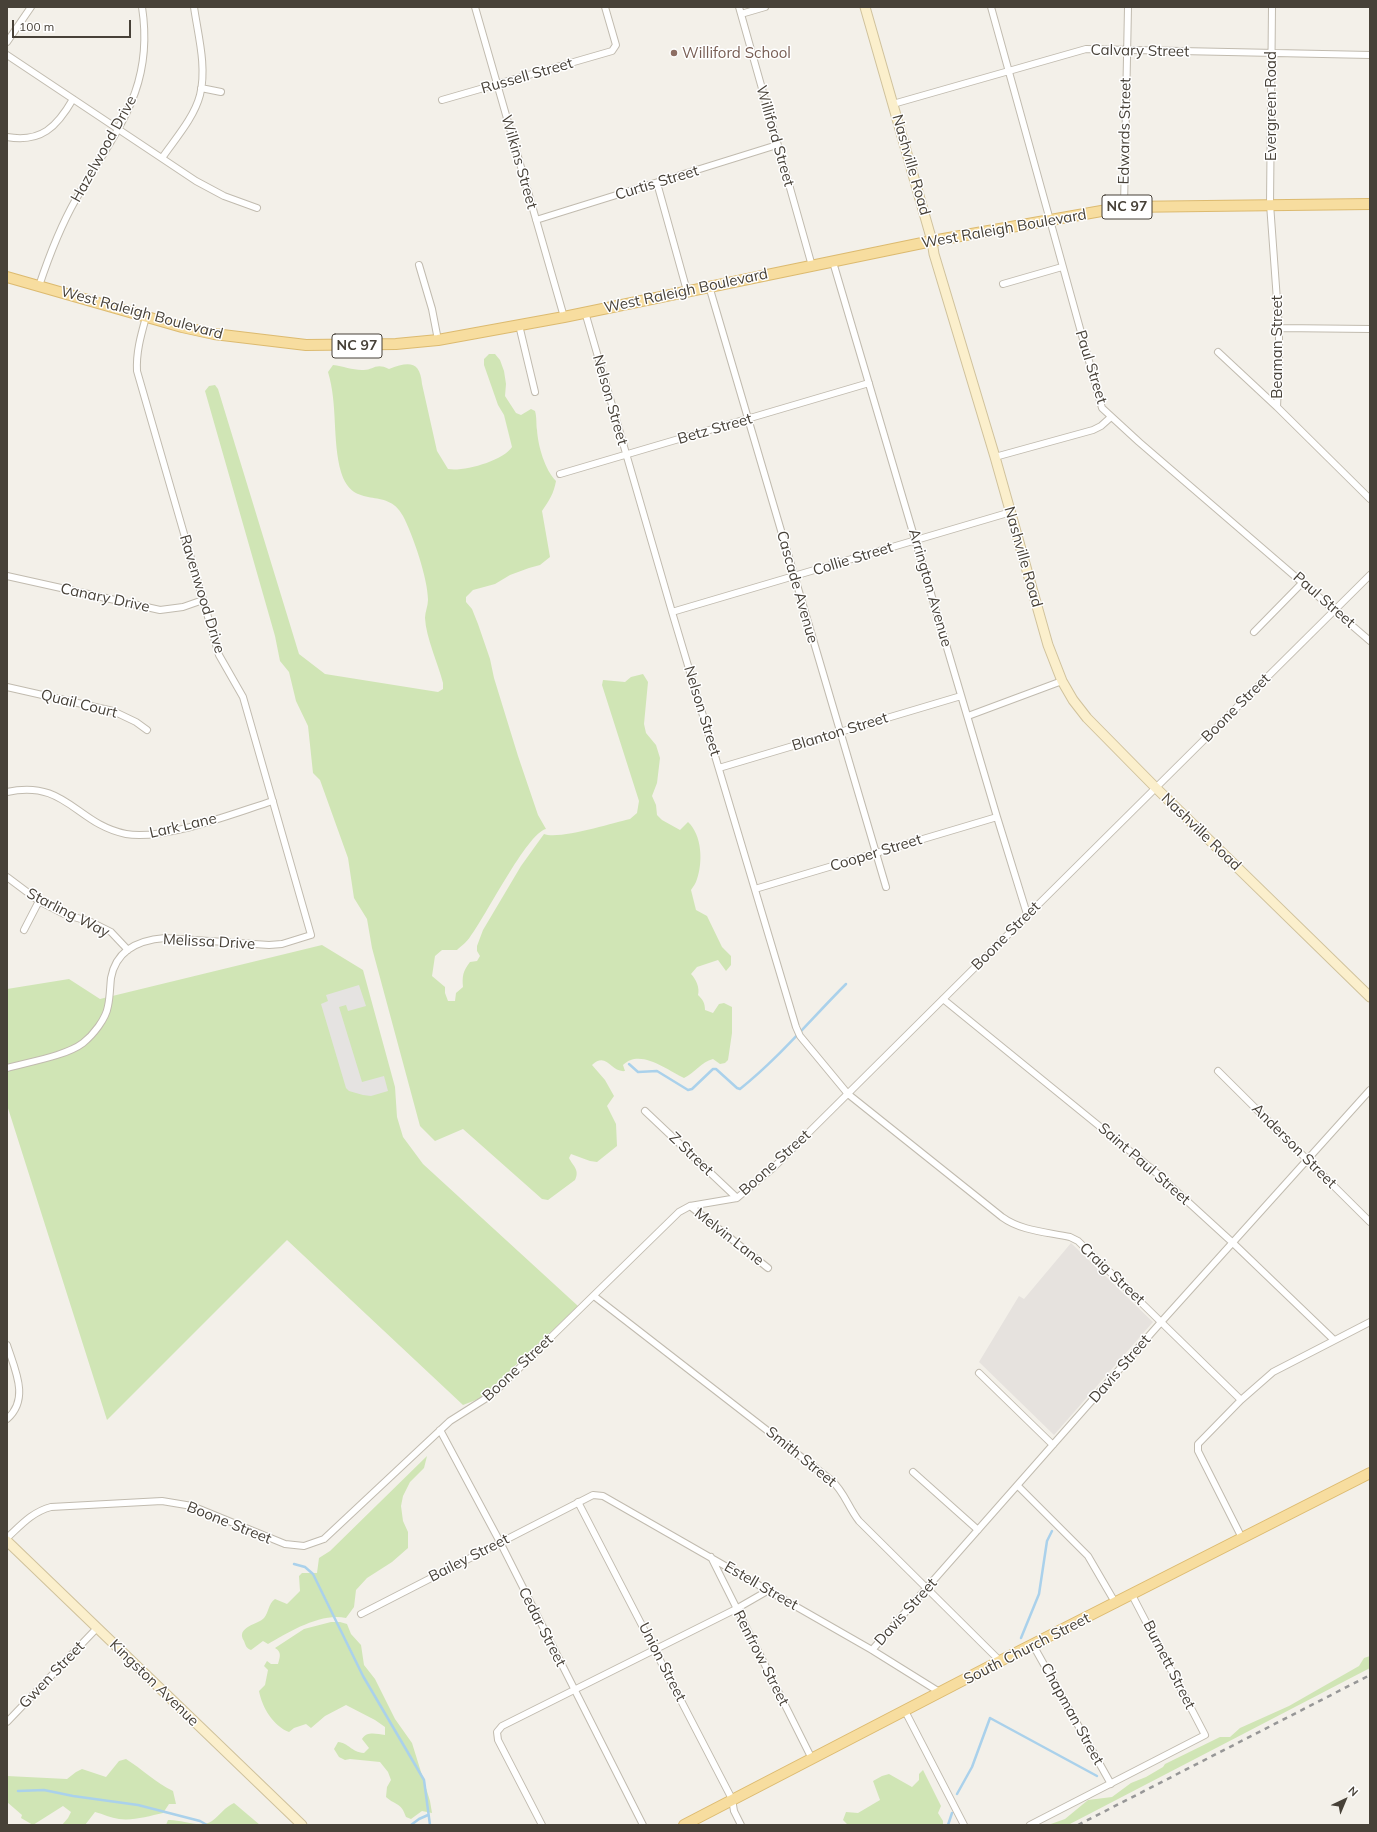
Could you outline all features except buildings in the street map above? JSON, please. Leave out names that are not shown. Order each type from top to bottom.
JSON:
[{"type":"main road","name":"Nashville Road","points":[[865,7],[932,241],[934,254],[995,457],[1048,645],[1062,681],[1073,700],[1087,718],[1156,788],[1370,998]]},
{"type":"main road","name":"West Raleigh Boulevard","points":[[7,276],[146,317],[214,334],[306,345],[396,344],[438,340],[564,317],[932,241],[1124,207],[1270,204],[1370,204]]},
{"type":"main road","name":"South Church Street","points":[[684,1825],[941,1693],[1000,1661],[1116,1604],[1370,1473]]},
{"type":"main road","name":"Kingston Avenue","points":[[7,1540],[302,1825]]},
{"type":"street","points":[[7,42],[31,7]]},
{"type":"street","name":"Hazelwood Drive","points":[[39,286],[54,244],[76,200],[119,129],[136,93],[143,65],[145,36],[142,7]]},
{"type":"street","points":[[162,158],[192,113],[201,88],[202,66],[194,7]]},
{"type":"street","name":"Wilkins Street","points":[[475,7],[564,317]]},
{"type":"street","name":"Russell Street","points":[[442,100],[612,51],[616,45],[605,7]]},
{"type":"street","name":"Williford Street","points":[[738,7],[812,266]]},
{"type":"street","points":[[741,14],[765,7]]},
{"type":"street","name":"Paul Street","points":[[991,7],[1102,408],[1370,641]]},
{"type":"street","name":"Edwards Street","points":[[1124,207],[1128,7]]},
{"type":"street","name":"Evergreen Road","points":[[1270,204],[1272,7]]},
{"type":"street","name":"Calvary Street","points":[[893,104],[1086,49],[1370,55]]},
{"type":"street","points":[[7,55],[210,189],[224,196],[257,208]]},
{"type":"street","points":[[201,88],[221,92]]},
{"type":"street","points":[[7,137],[19,139],[29,138],[49,130],[58,122],[73,99]]},
{"type":"street","name":"Curtis Street","points":[[536,220],[777,145]]},
{"type":"street","points":[[657,183],[687,291]]},
{"type":"street","name":"Beaman Street","points":[[1270,204],[1279,328],[1280,364],[1277,407],[1370,499]]},
{"type":"street","name":"Arrington Avenue","points":[[833,262],[1027,914]]},
{"type":"street","points":[[419,265],[432,309],[438,340]]},
{"type":"street","points":[[1002,284],[1062,267]]},
{"type":"street","name":"Cascade Avenue","points":[[709,286],[886,887]]},
{"type":"street","name":"Nelson Street","points":[[585,312],[672,612],[796,1027],[806,1045],[848,1094]]},
{"type":"street","name":"Ravenwood Drive","points":[[146,317],[136,358],[137,371],[219,655],[243,697],[311,935]]},
{"type":"street","points":[[519,325],[535,392]]},
{"type":"street","points":[[1279,328],[1370,329]]},
{"type":"street","points":[[1218,352],[1277,407]]},
{"type":"street","name":"Betz Street","points":[[560,474],[869,383]]},
{"type":"street","points":[[995,457],[1092,430],[1101,426],[1111,417]]},
{"type":"street","name":"Collie Street","points":[[672,612],[1011,512]]},
{"type":"street","name":"Boone Street","points":[[7,1540],[31,1516],[41,1510],[51,1507],[162,1500],[192,1506],[275,1541],[295,1546],[310,1544],[324,1539],[450,1421],[488,1397],[679,1212],[690,1206],[737,1198],[773,1168],[1027,914],[1370,575]]},
{"type":"street","name":"Canary Drive","points":[[7,576],[160,610],[183,607],[203,600]]},
{"type":"street","points":[[1254,632],[1303,582]]},
{"type":"street","points":[[968,716],[1062,681]]},
{"type":"street","name":"Quail Court","points":[[7,687],[113,711],[136,722],[147,730]]},
{"type":"street","name":"Blanton Street","points":[[719,768],[961,696]]},
{"type":"street","name":"Lark Lane","points":[[7,792],[34,789],[46,792],[59,797],[98,824],[127,834],[141,835],[170,832],[273,801]]},
{"type":"street","name":"Cooper Street","points":[[755,890],[997,817]]},
{"type":"street","name":"Starling Way","points":[[7,877],[39,901],[64,914],[104,928],[128,950]]},
{"type":"street","points":[[24,930],[39,901]]},
{"type":"street","name":"Melissa Drive","points":[[7,1068],[64,1052],[83,1043],[102,1021],[108,1007],[112,976],[116,964],[128,950],[137,943],[150,939],[165,938],[268,945],[282,944],[311,935]]},
{"type":"street","name":"Saint Paul Street","points":[[943,999],[1152,1169],[1233,1243],[1334,1340]]},
{"type":"street","name":"Anderson Street","points":[[1218,1071],[1370,1222]]},
{"type":"street","name":"Davis Street","points":[[872,1650],[1162,1321],[1370,1090]]},
{"type":"street","name":"Craig Street","points":[[848,1094],[1010,1223],[1070,1237],[1078,1241],[1162,1321],[1241,1400]]},
{"type":"street","name":"Z Street","points":[[645,1111],[737,1198]]},
{"type":"street","name":"Melvin Lane","points":[[690,1206],[768,1268]]},
{"type":"street","name":"Smith Street","points":[[594,1296],[840,1488],[851,1511],[859,1521],[1000,1661]]},
{"type":"street","points":[[1242,1538],[1198,1451],[1198,1444],[1241,1400],[1273,1372],[1370,1322]]},
{"type":"street","points":[[7,1346],[20,1393],[18,1404],[13,1414],[7,1419]]},
{"type":"street","points":[[979,1373],[1053,1445]]},
{"type":"street","name":"Cedar Street","points":[[440,1430],[500,1542],[643,1825]]},
{"type":"street","points":[[913,1472],[978,1530]]},
{"type":"street","points":[[1018,1486],[1088,1556],[1116,1604]]},
{"type":"street","name":"Estell Street","points":[[578,1502],[593,1494],[603,1496],[872,1650],[941,1693]]},
{"type":"street","name":"Bailey Street","points":[[361,1614],[578,1502]]},
{"type":"street","name":"Union Street","points":[[578,1502],[732,1799],[734,1811],[741,1825]]},
{"type":"street","name":"Renfrow Street","points":[[711,1557],[812,1759]]},
{"type":"street","points":[[542,1825],[498,1740],[497,1732],[502,1726],[736,1609],[769,1590]]},
{"type":"street","name":"Burnett Street","points":[[1111,1784],[1205,1735],[1132,1595]]},
{"type":"street","name":"Gwen Street","points":[[7,1722],[97,1628]]},
{"type":"street","name":"Chapman Street","points":[[1033,1645],[1111,1784]]},
{"type":"street","points":[[905,1711],[964,1825]]},
{"type":"street","points":[[1030,1825],[1111,1784]]},
{"type":"shaded area","points":[[359,985],[366,1006],[348,1011],[346,1005],[339,1007],[362,1082],[384,1076],[388,1091],[371,1096],[349,1091],[346,1088],[321,1004],[328,1001],[326,995]]},
{"type":"shaded area","points":[[1071,1243],[1153,1322],[1054,1435],[979,1362],[1019,1296],[1024,1299]]},
{"type":"green space","points":[[489,354],[495,354],[500,360],[504,371],[506,384],[505,396],[516,413],[521,415],[531,409],[535,411],[538,436],[545,464],[556,481],[551,497],[542,511],[550,557],[540,565],[510,575],[495,584],[473,590],[466,597],[466,602],[472,609],[478,624],[490,659],[494,678],[518,756],[538,815],[546,829],[538,834],[528,845],[506,877],[477,927],[467,941],[457,950],[442,950],[435,956],[432,976],[445,987],[445,993],[448,1001],[455,1001],[456,993],[463,987],[464,971],[470,962],[477,961],[480,956],[477,951],[477,946],[483,930],[521,866],[544,834],[561,835],[573,833],[630,819],[637,813],[639,801],[602,685],[603,680],[625,682],[631,677],[643,674],[648,682],[644,724],[646,733],[656,745],[660,758],[657,783],[652,796],[656,805],[657,815],[662,820],[680,830],[688,822],[693,827],[699,841],[700,849],[699,872],[697,880],[691,890],[696,910],[707,916],[722,947],[731,956],[731,965],[726,971],[718,960],[697,967],[691,974],[697,984],[698,995],[705,1005],[705,1010],[713,1013],[719,1004],[724,1003],[732,1007],[732,1033],[728,1060],[725,1063],[720,1064],[713,1059],[709,1060],[684,1078],[654,1062],[645,1060],[630,1060],[623,1065],[625,1071],[616,1069],[605,1061],[597,1061],[592,1065],[605,1080],[614,1096],[607,1106],[616,1124],[617,1146],[597,1162],[571,1154],[569,1158],[577,1173],[575,1180],[548,1200],[542,1199],[463,1129],[435,1141],[420,1126],[372,948],[367,919],[354,898],[348,858],[320,780],[313,773],[308,726],[296,701],[289,672],[280,661],[275,636],[205,391],[209,386],[215,385],[218,389],[299,654],[325,674],[438,692],[443,689],[443,683],[426,626],[425,614],[428,602],[426,581],[415,545],[403,516],[396,507],[380,499],[362,495],[354,491],[346,484],[338,460],[333,397],[328,372],[333,365],[362,370],[380,366],[389,369],[407,364],[416,367],[421,376],[437,451],[448,469],[463,469],[492,461],[500,457],[512,447],[504,415],[498,405],[484,365],[484,359]]},
{"type":"green space","points":[[322,945],[363,970],[395,1087],[397,1117],[403,1137],[423,1164],[578,1306],[481,1398],[463,1405],[287,1240],[107,1420],[7,1105],[7,989],[69,979],[100,999]]},
{"type":"green space","points":[[427,1456],[424,1468],[410,1482],[403,1496],[401,1506],[403,1521],[408,1532],[408,1548],[392,1562],[367,1578],[356,1590],[354,1607],[346,1618],[337,1617],[316,1620],[285,1634],[268,1644],[263,1641],[251,1650],[247,1648],[242,1636],[245,1629],[264,1618],[271,1603],[275,1599],[287,1604],[300,1591],[299,1576],[302,1573],[317,1573],[319,1558],[330,1551]]},
{"type":"green space","points":[[331,1622],[347,1624],[351,1634],[361,1645],[364,1665],[375,1679],[395,1719],[412,1743],[430,1801],[432,1813],[422,1811],[411,1819],[406,1817],[400,1806],[386,1797],[387,1787],[391,1780],[388,1772],[380,1762],[350,1759],[345,1760],[339,1757],[334,1749],[338,1742],[345,1744],[356,1751],[364,1753],[369,1748],[362,1739],[364,1736],[369,1734],[385,1735],[385,1727],[375,1720],[346,1705],[325,1716],[311,1728],[306,1724],[294,1728],[289,1732],[273,1721],[269,1715],[260,1697],[259,1691],[265,1685],[268,1670],[264,1666],[267,1661],[271,1664],[278,1664],[280,1653],[275,1648],[304,1629]]},
{"type":"green space","points":[[1370,1656],[1370,1668],[1068,1825],[1048,1825],[1065,1819],[1088,1800],[1112,1797],[1131,1783],[1146,1777],[1163,1767],[1165,1764],[1220,1737],[1230,1737],[1240,1728],[1289,1706],[1359,1666],[1364,1658]]},
{"type":"green space","points":[[126,1759],[173,1791],[176,1804],[169,1804],[163,1813],[141,1818],[116,1818],[95,1812],[85,1825],[62,1825],[71,1812],[63,1806],[33,1825],[21,1818],[22,1815],[7,1802],[7,1776],[67,1779],[82,1769],[106,1777],[119,1761]]},
{"type":"green space","points":[[923,1770],[941,1806],[938,1813],[943,1821],[943,1825],[848,1825],[843,1820],[846,1812],[858,1813],[880,1800],[873,1781],[889,1774],[912,1787],[919,1780],[919,1774]]},
{"type":"green space","points":[[234,1803],[260,1825],[166,1825],[168,1820],[196,1824],[207,1823],[212,1821]]},
{"type":"waterway","points":[[629,1064],[638,1072],[657,1071],[688,1090],[692,1089],[713,1069],[716,1069],[740,1089],[768,1064],[846,984]]},
{"type":"waterway","points":[[1021,1638],[1039,1594],[1047,1541],[1052,1531]]},
{"type":"waterway","points":[[294,1564],[305,1567],[313,1574],[363,1676],[424,1780],[430,1825]]},
{"type":"waterway","points":[[957,1794],[972,1767],[990,1718],[1097,1776]]},
{"type":"waterway","points":[[18,1791],[44,1790],[73,1796],[138,1805],[200,1821],[207,1825]]},
{"type":"waterway","points":[[948,1825],[952,1813]]},
{"type":"waterway","points":[[411,1825],[428,1815]]},
{"type":"railway","points":[[1078,1825],[1370,1675]]},
{"type":"place","name":"Williford School","points":[[674,53]]}]
